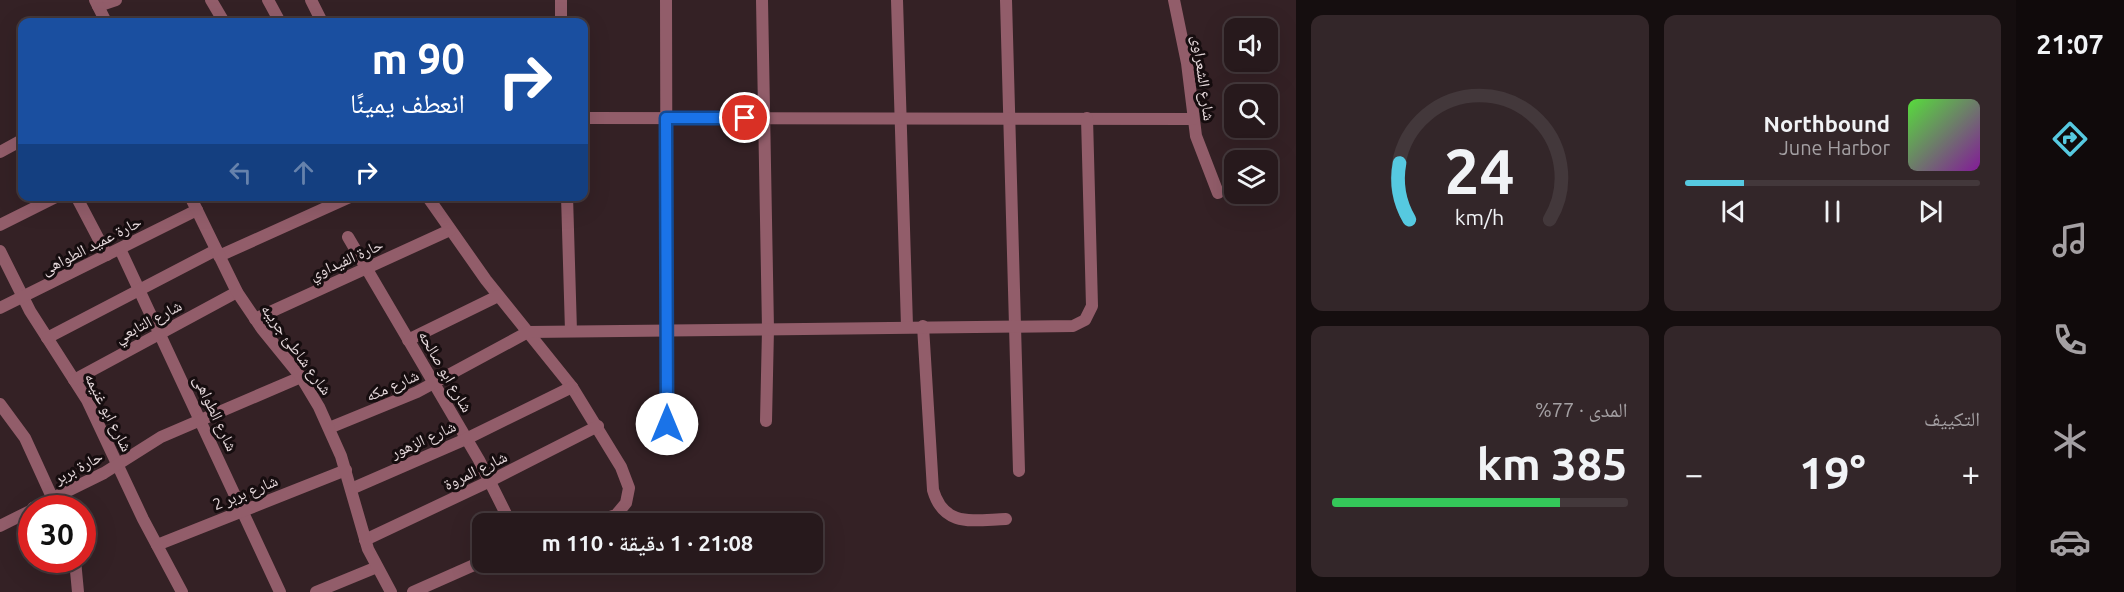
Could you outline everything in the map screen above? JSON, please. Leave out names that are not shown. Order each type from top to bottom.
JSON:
[{"type":"street","points":[[104,18],[97,3],[116,0]]},
{"type":"street","points":[[211,0],[222,18]]},
{"type":"street","points":[[268,0],[278,18]]},
{"type":"street","points":[[311,0],[320,18]]},
{"type":"street","points":[[561,0],[561,18]]},
{"type":"street","points":[[666,0],[667,424]]},
{"type":"street","points":[[762,0],[768,328],[766,421]]},
{"type":"street","points":[[897,0],[907,326]]},
{"type":"street","points":[[1006,0],[1019,471]]},
{"type":"street","name":"شارع الشعراوى","points":[[1174,0],[1187,63],[1192,118],[1204,161],[1218,193]]},
{"type":"street","points":[[588,118],[1192,118]]},
{"type":"street","points":[[528,332],[907,326],[1073,326],[1086,320],[1092,306],[1087,118]]},
{"type":"street","points":[[0,152],[18,142]]},
{"type":"street","points":[[0,225],[48,201]]},
{"type":"street","points":[[79,201],[107,255]]},
{"type":"street","name":"شارع شاطئ جريبه","points":[[192,201],[237,291],[301,377],[329,428],[346,470],[364,540],[391,592]]},
{"type":"street","points":[[47,338],[140,290],[327,201]]},
{"type":"street","points":[[431,201],[498,296],[572,387],[598,426],[626,477],[629,493],[617,513]]},
{"type":"street","points":[[567,201],[571,332]]},
{"type":"street","name":"حارة عميد الطواهى","points":[[0,308],[197,210]]},
{"type":"street","name":"حارة الفيداوي","points":[[255,318],[450,230]]},
{"type":"street","name":"شارع ابو صالحه","points":[[348,237],[490,481],[506,513]]},
{"type":"street","name":"شارع الطواهى","points":[[120,249],[280,592]]},
{"type":"street","name":"شارع ابو غنيمه","points":[[0,251],[23,298],[94,412],[117,465],[182,592]]},
{"type":"street","name":"شارع التابعي","points":[[74,380],[237,291]]},
{"type":"street","points":[[408,340],[498,296]]},
{"type":"street","points":[[923,326],[933,490],[938,507],[951,516],[966,521],[1006,519]]},
{"type":"street","name":"شارع مكه","points":[[329,428],[434,384],[528,332]]},
{"type":"street","name":"حارة بربر","points":[[69,495],[152,442],[301,377]]},
{"type":"street","name":"شارع الزهور","points":[[351,489],[466,439],[572,387]]},
{"type":"street","points":[[0,404],[24,438],[51,495]]},
{"type":"street","name":"شارع المروة","points":[[364,540],[490,481],[598,426]]},
{"type":"street","name":"شارع بربر 2","points":[[157,545],[346,470]]},
{"type":"street","name":"حارة بربر","points":[[0,526],[18,516]]},
{"type":"street","points":[[413,592],[472,566]]},
{"type":"street","points":[[316,592],[377,567]]},
{"type":"street","points":[[76,573],[78,592]]},
{"type":"route","points":[[667,424],[666,118],[745,118]]}]
